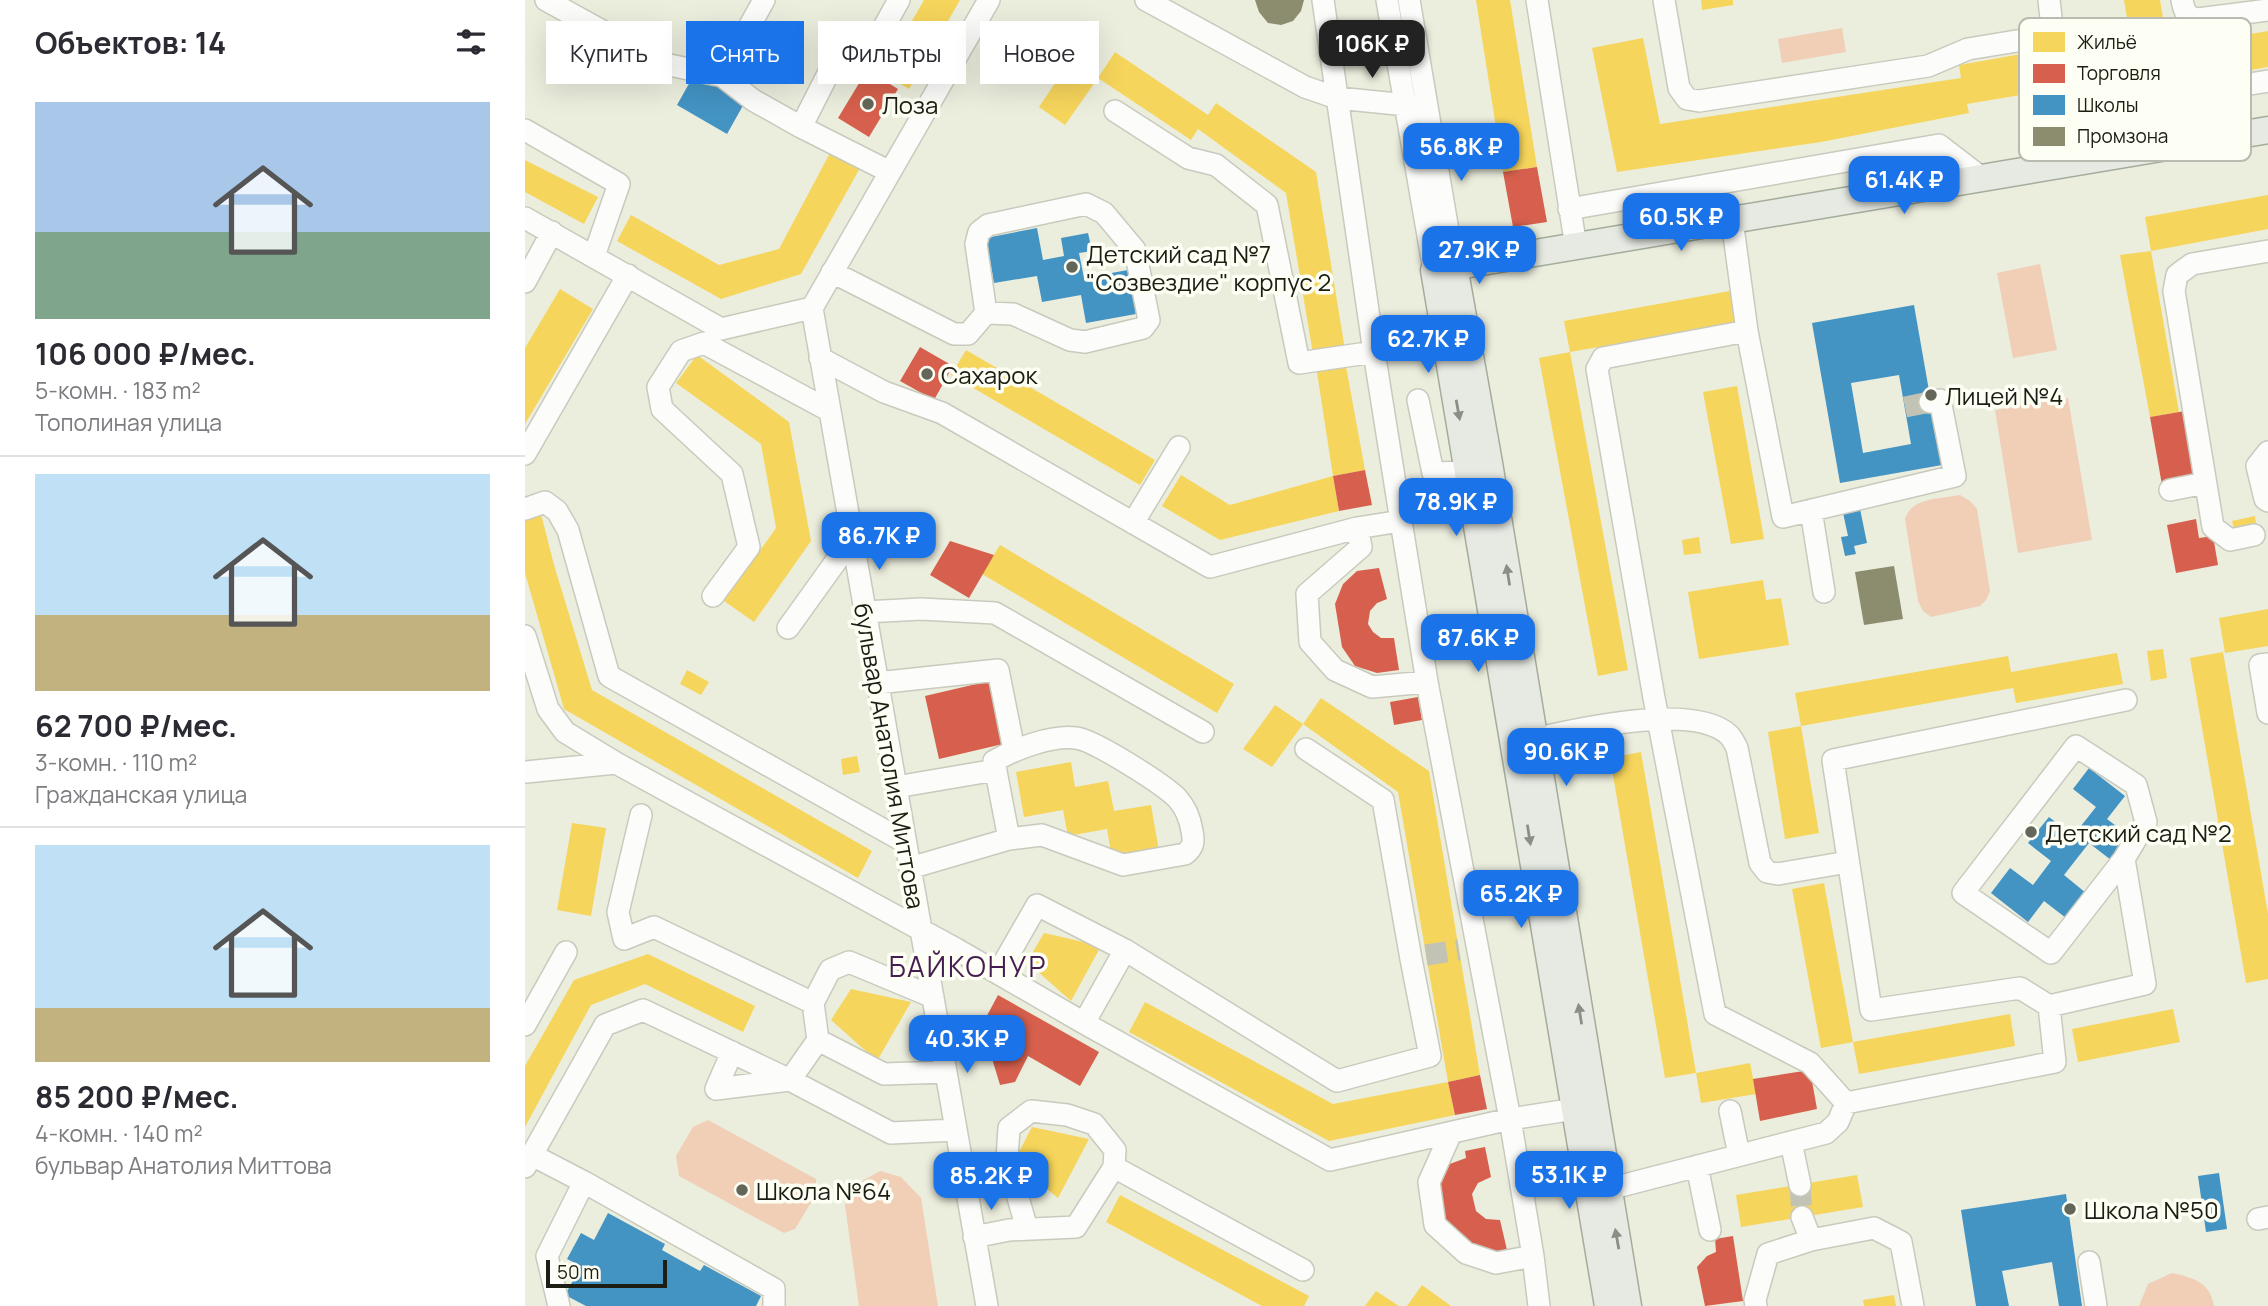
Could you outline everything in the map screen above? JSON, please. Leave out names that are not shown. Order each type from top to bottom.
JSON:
[{"type":"main road","points":[[1444,268],[2088,161]]},
{"type":"main road","points":[[1444,268],[1469,472],[1523,741],[1628,1306]]},
{"type":"main road","points":[[1444,268],[1489,463],[1523,741],[1575,1109],[1608,1306]]},
{"type":"street","points":[[546,0],[660,63],[686,68]]},
{"type":"street","points":[[752,21],[764,0]]},
{"type":"street","points":[[801,127],[829,72],[844,56],[866,47],[880,34],[899,0]]},
{"type":"street","points":[[525,218],[721,329],[812,308],[989,0]]},
{"type":"street","points":[[1146,0],[1305,87],[1336,98],[1427,107]]},
{"type":"street","points":[[1323,0],[1374,352],[1467,949],[1510,1119],[1539,1306]]},
{"type":"street","points":[[1387,0],[1403,104],[1444,268]]},
{"type":"street","points":[[1409,0],[1427,107],[1444,268]]},
{"type":"street","points":[[1537,0],[1576,247]]},
{"type":"street","points":[[1664,0],[1679,88],[1687,99],[1699,101],[1928,66],[1968,49],[2019,41]]},
{"type":"street","points":[[2049,0],[2051,18]]},
{"type":"street","points":[[2182,0],[2184,10],[2194,18]]},
{"type":"street","points":[[2205,18],[2268,9]]},
{"type":"street","points":[[732,84],[753,100],[801,127],[890,172]]},
{"type":"street","points":[[1115,111],[1188,158],[1216,165],[1266,205],[1299,363],[1374,352]]},
{"type":"street","points":[[525,130],[619,184],[594,256]]},
{"type":"street","points":[[1569,209],[1939,145],[1982,178]]},
{"type":"street","points":[[2058,161],[2059,166]]},
{"type":"street","points":[[832,272],[954,334],[968,334],[986,313],[976,244],[978,232],[988,225],[1086,204],[1104,213],[1135,250],[1149,320],[1143,328],[1085,342],[1070,340],[1013,314],[986,313]]},
{"type":"street","points":[[1733,220],[1747,331],[1783,517],[1955,476],[1940,400],[1930,402]]},
{"type":"street","points":[[525,282],[552,232]]},
{"type":"street","points":[[2254,535],[2229,540],[2213,527],[2174,291],[2178,275],[2192,264],[2268,251]]},
{"type":"street","points":[[525,454],[628,275]]},
{"type":"street","name":"бульвар Анатолия Миттова","points":[[812,308],[987,1306]]},
{"type":"street","points":[[1747,331],[1603,358],[1597,369],[1658,718],[1715,1014],[1811,1063],[1846,1103]]},
{"type":"street","points":[[713,596],[749,547],[732,474],[662,409],[657,387],[681,351],[704,343],[830,411]]},
{"type":"street","points":[[820,358],[884,392],[942,413],[1210,567],[1357,528],[1401,521]]},
{"type":"street","points":[[1418,400],[1433,473],[1469,472]]},
{"type":"street","points":[[1133,523],[1179,447]]},
{"type":"street","points":[[2268,452],[2257,466],[2265,499],[2268,501]]},
{"type":"street","points":[[2170,490],[2205,483]]},
{"type":"street","points":[[525,509],[545,502],[558,511],[568,530],[609,676],[905,842]]},
{"type":"street","points":[[1811,510],[1824,592]]},
{"type":"street","points":[[1357,528],[1361,547],[1307,594],[1310,642],[1335,670],[1372,687],[1427,682]]},
{"type":"street","points":[[788,628],[852,539]]},
{"type":"street","points":[[865,612],[921,609],[995,613],[1203,732]]},
{"type":"street","points":[[525,636],[548,709],[565,733],[1330,1160],[1510,1119],[1575,1109]]},
{"type":"street","points":[[2268,664],[2260,665],[2268,713]]},
{"type":"street","points":[[877,683],[998,670],[1014,750]]},
{"type":"street","points":[[2124,859],[2051,953],[1963,893],[2076,746],[2136,785],[2146,822],[2124,859],[2145,984],[2049,1006],[2020,988],[1871,1010],[1833,760],[2126,700]]},
{"type":"street","points":[[1523,741],[1580,729],[1658,718],[1714,726],[1730,735],[1737,748],[1760,863],[1767,872],[1778,874],[1848,862]]},
{"type":"street","points":[[910,868],[1009,839],[1042,835],[1123,865],[1185,854],[1191,850],[1194,843],[1189,815],[1165,787],[1091,743],[1076,738],[1058,739],[1014,750],[994,761],[1009,839]]},
{"type":"street","points":[[998,973],[1037,905],[1125,950],[1337,1081],[1430,1056],[1418,957],[1383,800],[1306,749]]},
{"type":"street","points":[[525,792],[525,771],[615,763]]},
{"type":"street","points":[[896,787],[996,769]]},
{"type":"street","points":[[641,815],[618,912],[624,939],[655,927],[814,1003]]},
{"type":"street","points":[[1084,1023],[1125,950]]},
{"type":"street","points":[[525,1025],[566,953]]},
{"type":"street","points":[[732,1052],[716,1088],[790,1080],[818,1040],[814,1003],[830,970],[849,962],[933,998]]},
{"type":"street","points":[[1846,1103],[2055,1062],[2049,1006]]},
{"type":"street","points":[[774,1306],[774,1289],[584,1182],[528,1161],[605,1025],[643,1010],[790,1080],[891,1133],[956,1130]]},
{"type":"street","points":[[818,1040],[884,1074],[946,1072]]},
{"type":"street","points":[[1608,1189],[1826,1133],[1838,1122],[1846,1103]]},
{"type":"street","points":[[974,1237],[1027,1229],[1076,1227],[1114,1167],[1115,1150],[1094,1124],[1066,1115],[1031,1111],[1009,1128],[1007,1158],[1027,1229]]},
{"type":"street","points":[[1730,1111],[1739,1156]]},
{"type":"street","points":[[1451,1133],[1429,1182],[1435,1225],[1466,1253],[1486,1260],[1496,1263],[1533,1256]]},
{"type":"street","points":[[1791,1142],[1800,1185]]},
{"type":"street","points":[[1697,1166],[1710,1230]]},
{"type":"street","points":[[1114,1167],[1303,1270]]},
{"type":"street","points":[[559,1306],[547,1256],[584,1182]]},
{"type":"street","points":[[1802,1217],[1811,1240]]},
{"type":"street","points":[[1756,1306],[1755,1300],[1768,1254],[1811,1240],[1874,1228],[1901,1242],[1913,1306]]},
{"type":"street","points":[[2089,1262],[2097,1306]]},
{"type":"shaded area","points":[[1842,28],[1846,52],[1782,63],[1778,39]]},
{"type":"shaded area","points":[[2040,264],[2057,350],[2013,358],[1997,273]]},
{"type":"shaded area","points":[[2068,398],[2092,540],[2018,553],[1995,410]]},
{"type":"shaded area","points":[[1960,495],[1977,509],[1990,591],[1980,606],[1931,617],[1923,611],[1918,601],[1905,519],[1920,503]]},
{"type":"shaded area","points":[[708,1120],[816,1179],[816,1194],[795,1229],[784,1233],[679,1176],[676,1156],[693,1127]]},
{"type":"shaded area","points":[[880,1171],[901,1177],[921,1198],[938,1306],[859,1306],[845,1205],[853,1186]]},
{"type":"shaded area","points":[[2172,1273],[2200,1282],[2209,1291],[2214,1306],[2139,1306],[2148,1284]]},
{"type":"building: Жильё","points":[[924,0],[960,0],[948,21],[912,21]]},
{"type":"building: Жильё","points":[[1476,0],[1510,0],[1537,167],[1503,172]]},
{"type":"building: Жильё","points":[[1701,0],[1733,0],[1733,5],[1702,10]]},
{"type":"building: Жильё","points":[[2124,0],[2160,0],[2163,18],[2127,18]]},
{"type":"building: Жильё","points":[[2268,31],[2268,67],[2251,70],[2251,34]]},
{"type":"building: Жильё","points":[[1643,38],[1660,124],[1961,78],[1959,65],[2019,54],[2019,95],[1967,104],[1969,113],[1821,142],[1617,172],[1592,48]]},
{"type":"building: Жильё","points":[[1115,52],[1208,115],[1216,103],[1316,172],[1345,350],[1313,354],[1286,193],[1198,129],[1191,140],[1099,76]]},
{"type":"building: Жильё","points":[[1054,84],[1094,84],[1065,125],[1039,107]]},
{"type":"building: Жильё","points":[[831,151],[860,168],[801,274],[721,299],[617,241],[631,215],[719,265],[779,249]]},
{"type":"building: Жильё","points":[[525,160],[598,197],[584,224],[525,192]]},
{"type":"building: Жильё","points":[[2268,195],[2268,229],[2151,251],[2145,217]]},
{"type":"building: Жильё","points":[[2151,251],[2179,412],[2150,417],[2120,255]]},
{"type":"building: Жильё","points":[[560,289],[593,309],[525,424],[525,348]]},
{"type":"building: Жильё","points":[[1730,291],[1736,323],[1570,352],[1564,321]]},
{"type":"building: Жильё","points":[[966,350],[1155,460],[1140,485],[951,375]]},
{"type":"building: Жильё","points":[[1570,352],[1628,670],[1598,676],[1539,358]]},
{"type":"building: Жильё","points":[[697,355],[789,422],[811,541],[754,622],[724,601],[776,528],[761,444],[676,383]]},
{"type":"building: Жильё","points":[[1345,361],[1365,470],[1333,476],[1316,366]]},
{"type":"building: Жильё","points":[[1737,386],[1764,539],[1731,544],[1703,392]]},
{"type":"building: Жильё","points":[[1181,475],[1230,505],[1333,476],[1339,511],[1220,540],[1162,506]]},
{"type":"building: Жильё","points":[[540,510],[592,690],[872,851],[858,878],[564,709],[525,573],[525,514]]},
{"type":"building: Жильё","points":[[2255,516],[2257,530],[2235,534],[2232,521]]},
{"type":"building: Жильё","points":[[1699,537],[1701,553],[1684,555],[1682,540]]},
{"type":"building: Жильё","points":[[1000,545],[1234,684],[1217,713],[982,574]]},
{"type":"building: Жильё","points":[[1763,580],[1766,600],[1781,598],[1789,645],[1699,659],[1688,592]]},
{"type":"building: Жильё","points":[[2268,609],[2268,646],[2225,653],[2219,618]]},
{"type":"building: Жильё","points":[[2163,649],[2167,678],[2151,681],[2147,651]]},
{"type":"building: Жильё","points":[[2223,652],[2268,914],[2268,979],[2246,983],[2190,658]]},
{"type":"building: Жильё","points":[[2117,653],[2123,684],[2016,703],[2013,688],[1801,726],[1795,693],[2008,656],[2011,672]]},
{"type":"building: Жильё","points":[[687,670],[709,682],[701,695],[680,684]]},
{"type":"building: Жильё","points":[[1321,698],[1429,771],[1480,1075],[1448,1082],[1398,792],[1303,724]]},
{"type":"building: Жильё","points":[[1275,705],[1303,724],[1272,767],[1243,749]]},
{"type":"building: Жильё","points":[[1801,726],[1819,833],[1785,839],[1768,732]]},
{"type":"building: Жильё","points":[[1641,752],[1696,1073],[1665,1078],[1610,758]]},
{"type":"building: Жильё","points":[[857,756],[860,772],[843,775],[841,759]]},
{"type":"building: Жильё","points":[[1071,762],[1075,787],[1108,781],[1114,811],[1151,805],[1159,851],[1112,859],[1107,829],[1068,836],[1063,810],[1024,817],[1016,772]]},
{"type":"building: Жильё","points":[[572,823],[606,828],[591,916],[557,910]]},
{"type":"building: Жильё","points":[[1824,883],[1853,1042],[1821,1048],[1792,889]]},
{"type":"building: Жильё","points":[[1044,933],[1101,946],[1071,1001],[1027,962]]},
{"type":"building: Жильё","points":[[648,954],[755,1006],[743,1032],[645,984],[591,1005],[525,1127],[525,1066],[574,980]]},
{"type":"building: Жильё","points":[[851,989],[911,1002],[877,1061],[831,1020]]},
{"type":"building: Жильё","points":[[1145,1002],[1333,1104],[1448,1082],[1455,1115],[1329,1141],[1129,1032]]},
{"type":"building: Жильё","points":[[2173,1009],[2180,1042],[2078,1062],[2072,1029]]},
{"type":"building: Жильё","points":[[2010,1014],[2015,1046],[1859,1074],[1853,1042]]},
{"type":"building: Жильё","points":[[1750,1063],[1756,1094],[1701,1103],[1696,1073]]},
{"type":"building: Жильё","points":[[1032,1127],[1089,1139],[1058,1198],[1014,1162]]},
{"type":"building: Жильё","points":[[1857,1175],[1863,1207],[1741,1227],[1736,1195]]},
{"type":"building: Жильё","points":[[1120,1195],[1309,1296],[1304,1306],[1262,1306],[1106,1222]]},
{"type":"building: Жильё","points":[[1422,1285],[1451,1306],[1407,1306]]},
{"type":"building: Жильё","points":[[1376,1291],[1399,1306],[1365,1306]]},
{"type":"building: Жильё","points":[[1894,1295],[1896,1306],[1864,1306],[1863,1300]]},
{"type":"building: Торговля","name":"Лоза","points":[[859,84],[890,84],[898,89],[869,137],[838,118]]},
{"type":"building: Торговля","points":[[1537,167],[1547,222],[1513,227],[1503,172]]},
{"type":"building: Торговля","name":"Сахарок","points":[[920,347],[953,366],[934,400],[900,381]]},
{"type":"building: Торговля","points":[[2185,411],[2196,479],[2162,485],[2150,417]]},
{"type":"building: Торговля","points":[[1365,470],[1372,505],[1339,511],[1333,476]]},
{"type":"building: Торговля","points":[[2196,519],[2199,538],[2213,536],[2218,565],[2176,573],[2167,525]]},
{"type":"building: Торговля","points":[[950,541],[994,555],[969,598],[930,575]]},
{"type":"building: Торговля","points":[[1379,568],[1387,599],[1377,603],[1370,611],[1368,624],[1381,638],[1394,638],[1399,670],[1377,673],[1355,666],[1342,647],[1335,604],[1343,584],[1357,571]]},
{"type":"building: Торговля","points":[[989,681],[1003,744],[939,759],[925,696]]},
{"type":"building: Торговля","points":[[1418,697],[1422,720],[1394,725],[1390,702]]},
{"type":"building: Торговля","points":[[998,995],[1099,1052],[1080,1086],[1028,1056],[1015,1082],[1000,1085],[982,1025]]},
{"type":"building: Торговля","points":[[1810,1070],[1817,1109],[1760,1121],[1753,1079]]},
{"type":"building: Торговля","points":[[1480,1075],[1487,1109],[1455,1115],[1448,1082]]},
{"type":"building: Торговля","points":[[1485,1147],[1491,1177],[1478,1183],[1472,1194],[1476,1211],[1486,1219],[1500,1220],[1507,1250],[1484,1254],[1482,1246],[1472,1246],[1445,1226],[1439,1190],[1447,1165],[1466,1158],[1465,1151]]},
{"type":"building: Торговля","points":[[1733,1236],[1743,1301],[1705,1306],[1697,1267],[1707,1256],[1716,1252],[1715,1239]]},
{"type":"building: Школы","points":[[689,84],[714,84],[745,102],[727,134],[677,105]]},
{"type":"building: Школы","points":[[1037,228],[1043,260],[1064,256],[1061,238],[1088,233],[1092,251],[1079,253],[1084,278],[1128,270],[1136,314],[1086,323],[1081,295],[1042,302],[1037,276],[994,283],[986,238]]},
{"type":"building: Школы","points":[[1914,305],[1942,465],[1840,483],[1812,323]],"holes":[[[1899,375],[1911,444],[1863,453],[1851,383]]]},
{"type":"building: Школы","points":[[1859,504],[1867,543],[1854,546],[1856,554],[1845,556],[1841,537],[1848,536],[1842,508]]},
{"type":"building: Школы","points":[[2089,768],[2125,796],[2107,819],[2129,836],[2111,860],[2089,843],[2064,875],[2086,893],[2066,918],[2044,901],[2028,922],[1991,893],[2010,868],[2033,885],[2051,861],[2028,843],[2049,817],[2073,836],[2096,807],[2073,789]]},
{"type":"building: Школы","points":[[2219,1173],[2227,1229],[2206,1232],[2198,1176]]},
{"type":"building: Школы","points":[[2066,1194],[2082,1306],[2059,1306],[2052,1262],[2002,1271],[2009,1306],[1976,1306],[1961,1210]]},
{"type":"building: Школы","points":[[608,1213],[665,1244],[662,1250],[700,1271],[704,1265],[761,1296],[756,1306],[586,1306],[565,1295],[581,1266],[567,1259],[581,1233],[594,1240]]},
{"type":"building: Промзона","points":[[1255,0],[1304,0],[1301,11],[1293,21],[1281,25],[1268,23],[1259,12]]},
{"type":"building: Промзона","points":[[1894,566],[1903,619],[1864,625],[1855,572]]},
{"type":"tunnel","points":[[1905,407],[1930,402]]},
{"type":"tunnel","points":[[1426,955],[1459,950]]},
{"type":"tunnel","points":[[1800,1185],[1802,1217]]},
{"type":"place","name":"Лоза","points":[[868,104]]},
{"type":"place","name":"Детский сад №7 \"Созвездие\" корпус 2","points":[[1072,267]]},
{"type":"place","name":"Сахарок","points":[[927,374]]},
{"type":"place","name":"Лицей №4","points":[[1931,395]]},
{"type":"place","name":"Детский сад №2","points":[[2031,832]]},
{"type":"place","name":"Школа №64","points":[[742,1190]]},
{"type":"place","name":"Школа №50","points":[[2070,1209]]},
{"type":"district","name":"БАЙКОНУР","points":[[968,966]]}]
